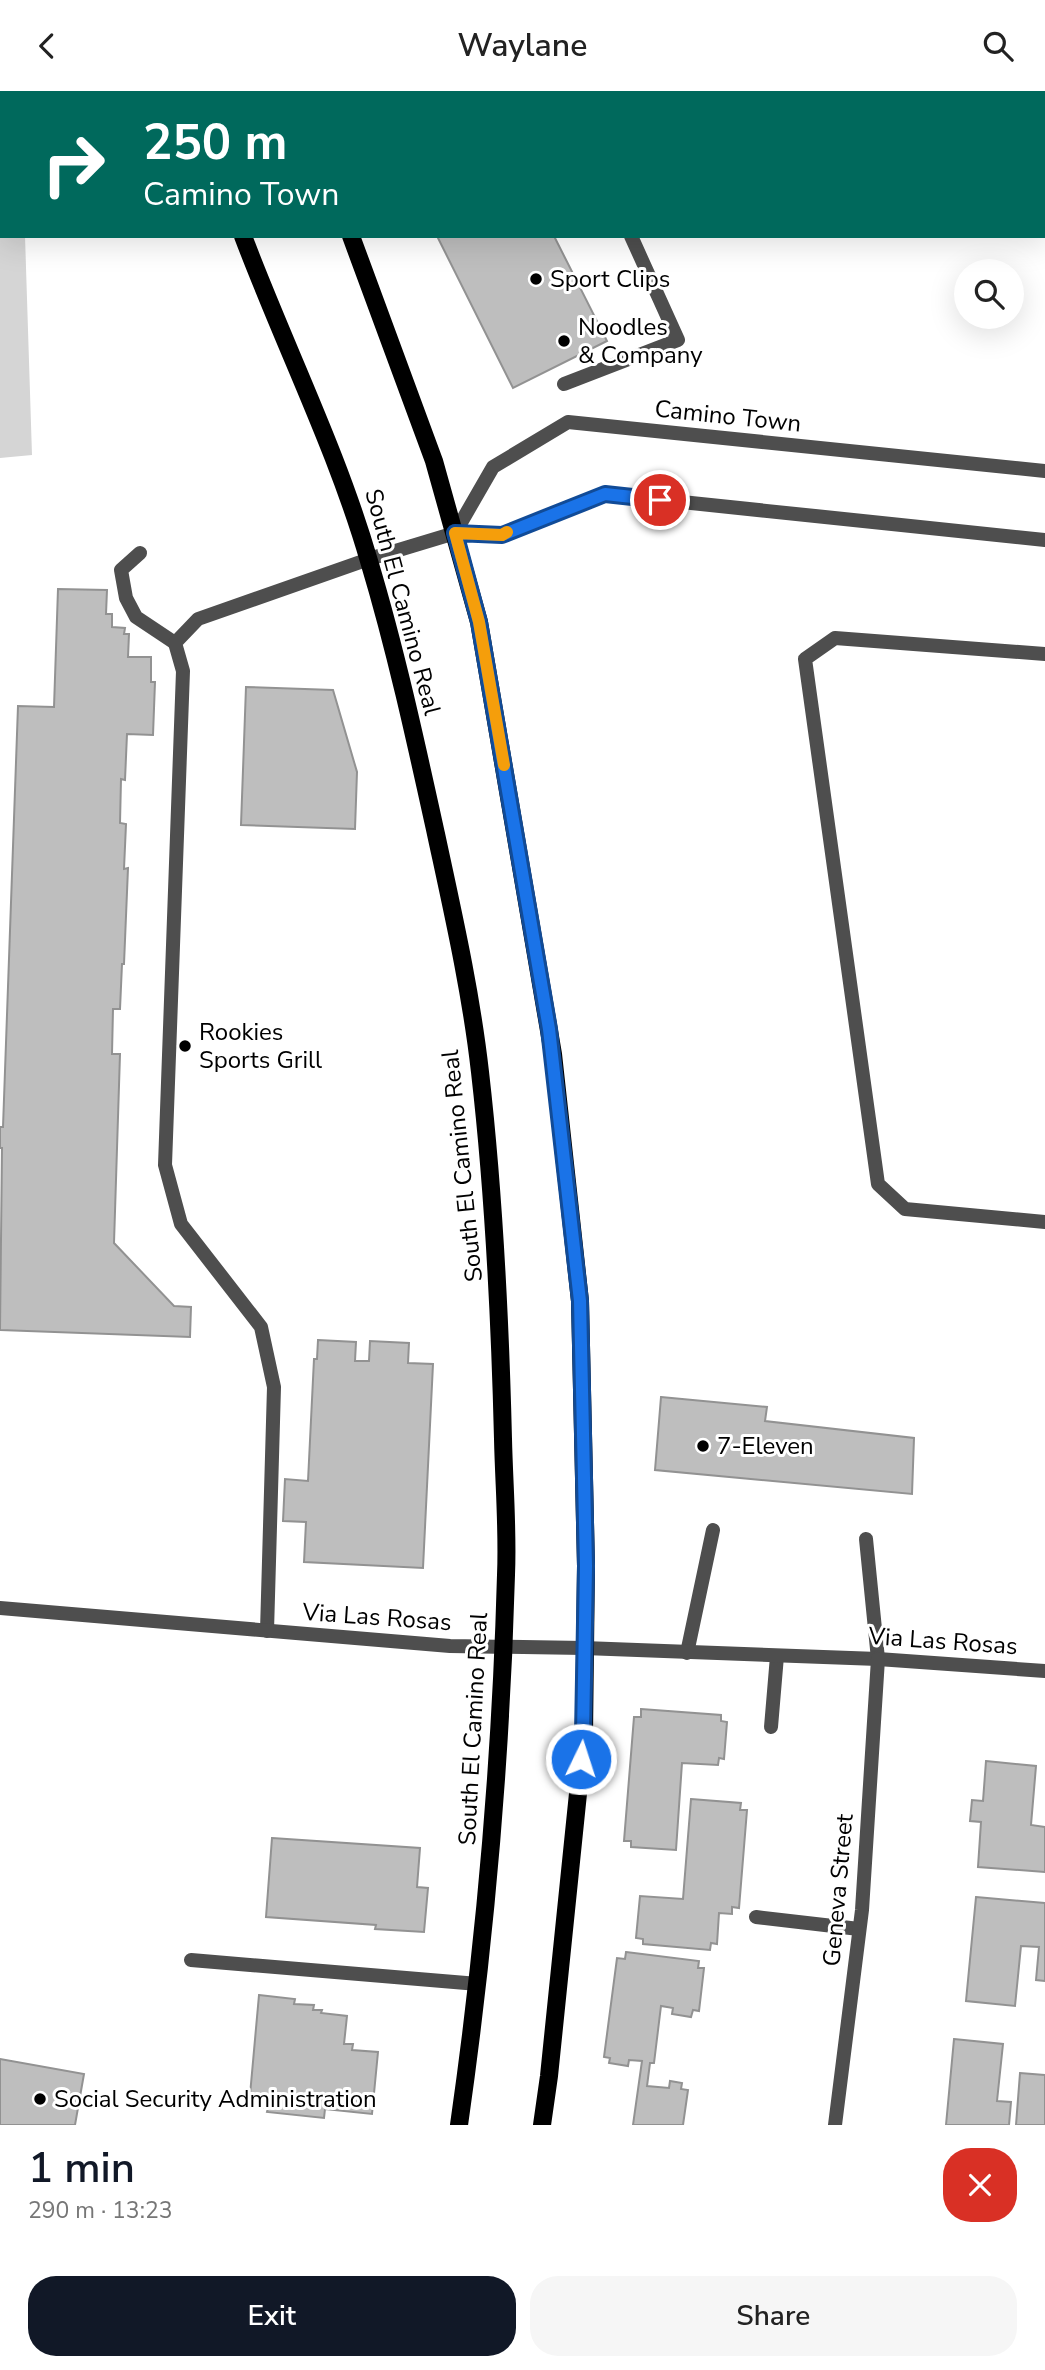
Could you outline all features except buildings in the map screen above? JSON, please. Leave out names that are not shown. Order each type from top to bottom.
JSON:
[{"type":"main road","name":"South El Camino Real","points":[[244,238],[344,482],[369,559],[396,660],[446,880],[480,1069],[500,1305],[506,1570],[500,1731],[478,1984],[459,2125]]},
{"type":"main road","points":[[352,238],[434,461],[479,622],[553,1054],[580,1301],[586,1566],[583,1734],[542,2125]]},
{"type":"street","points":[[564,384],[678,339],[632,238]]},
{"type":"street","name":"Camino Town","points":[[455,533],[493,467],[568,422],[1045,471]]},
{"type":"street","points":[[175,643],[198,619],[316,576],[455,533],[502,535],[605,494],[1045,540]]},
{"type":"street","points":[[140,553],[121,569],[127,598],[136,617],[175,643],[183,671],[165,1165],[181,1224],[261,1327],[274,1387],[267,1631]]},
{"type":"street","points":[[1045,654],[835,638],[805,659],[878,1184],[905,1209],[1045,1222]]},
{"type":"street","points":[[687,1653],[713,1530]]},
{"type":"street","name":"Geneva Street","points":[[835,2125],[859,1929],[877,1659],[866,1539]]},
{"type":"street","name":"Via Las Rosas","points":[[0,1608],[450,1646],[877,1659],[1045,1671]]},
{"type":"street","points":[[771,1727],[777,1655]]},
{"type":"street","points":[[756,1917],[859,1929]]},
{"type":"street","points":[[191,1960],[478,1984]]},
{"type":"shaded area","points":[[0,238],[25,238],[32,455],[0,458]]},
{"type":"slow traffic","points":[[504,765],[479,622],[455,533],[502,535],[507,532]]},
{"type":"place","name":"Sport Clips","points":[[536,279]]},
{"type":"place","name":"Noodles & Company","points":[[564,341]]},
{"type":"place","name":"Rookies Sports Grill","points":[[185,1046]]},
{"type":"place","name":"7-Eleven","points":[[703,1446]]},
{"type":"place","name":"Social Security Administration","points":[[40,2099]]},
{"type":"route","points":[[581,1759],[586,1566],[580,1301],[549,1029],[479,622],[455,533],[502,535],[605,494],[660,500]]}]
